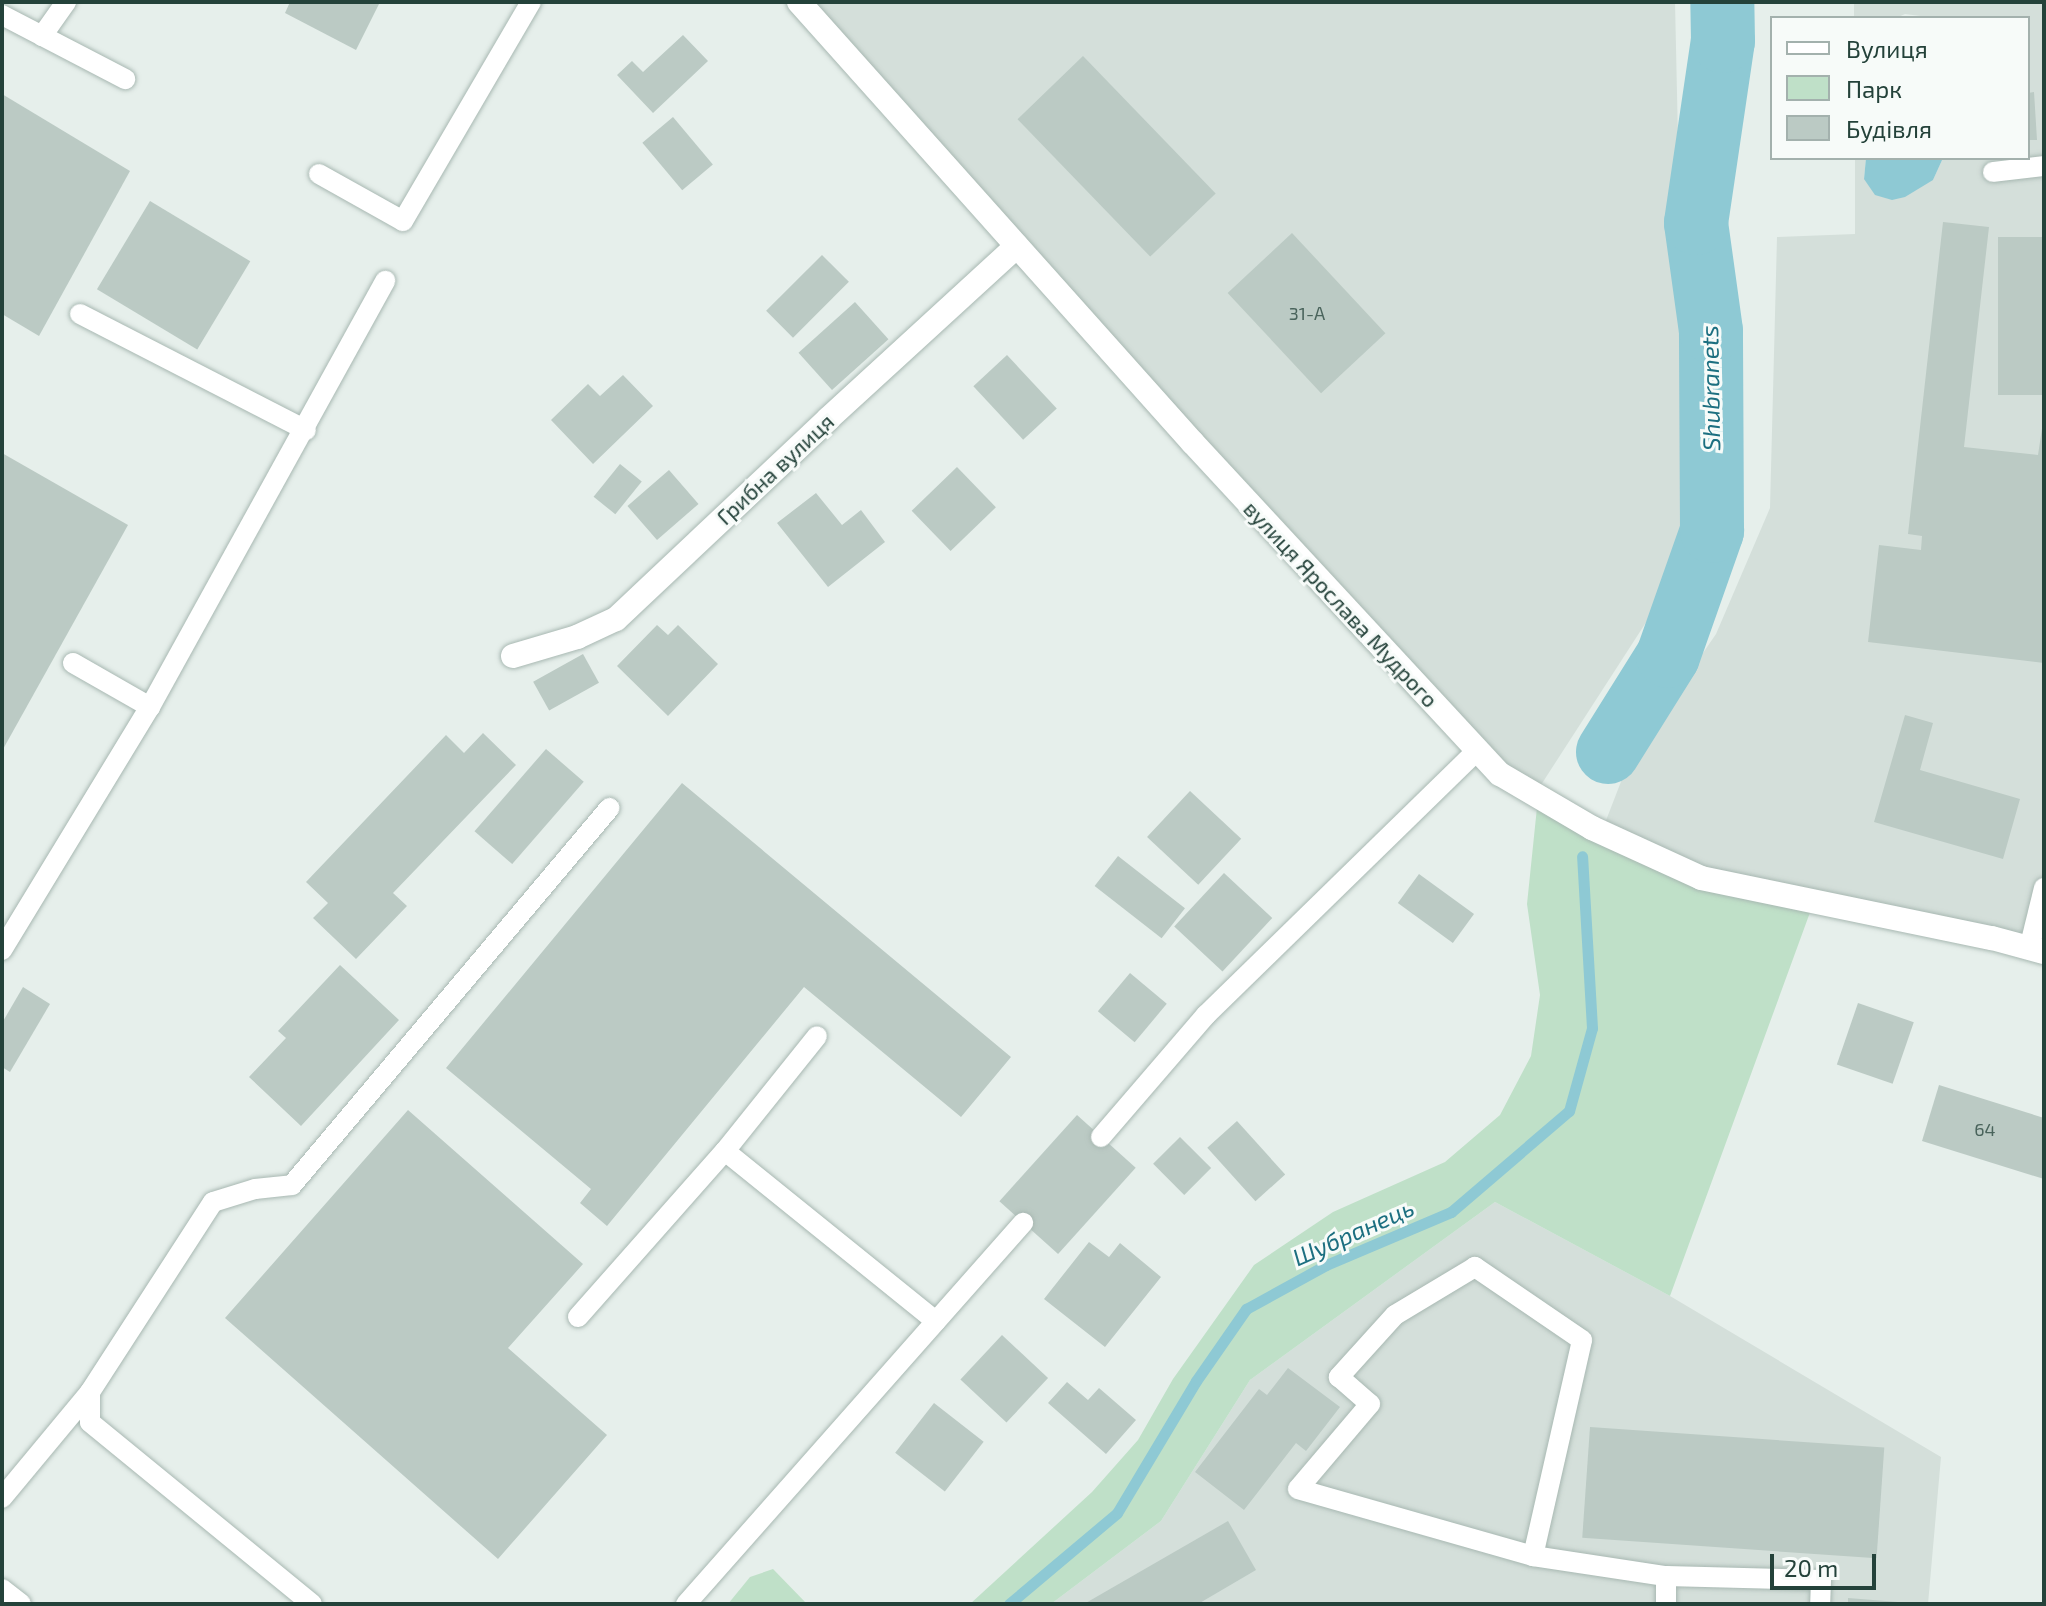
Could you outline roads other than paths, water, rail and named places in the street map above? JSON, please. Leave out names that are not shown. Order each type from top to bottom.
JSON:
[{"type":"main road","name":"вулиця Ярослава Мудрого","points":[[799,2],[1017,246],[1500,774],[1592,828],[1701,878],[1992,938],[2036,950]]},
{"type":"main road","name":"Грибна вулиця","points":[[513,656],[577,637],[616,619],[1017,246]]},
{"type":"lane","points":[[42,36],[66,2]]},
{"type":"lane","points":[[319,174],[403,221],[531,2]]},
{"type":"lane","points":[[2,15],[125,79]]},
{"type":"lane","points":[[1993,172],[2044,166]]},
{"type":"lane","points":[[2,950],[150,707],[306,430],[385,281]]},
{"type":"lane","points":[[80,314],[306,430]]},
{"type":"lane","points":[[73,663],[150,707]]},
{"type":"lane","points":[[1101,1137],[1206,1015],[1477,751]]},
{"type":"lane","points":[[2,1498],[90,1392],[213,1202],[255,1189],[292,1185],[609,808]]},
{"type":"lane","points":[[2036,950],[2044,888]]},
{"type":"lane","points":[[578,1317],[725,1151],[817,1036]]},
{"type":"lane","points":[[725,1151],[936,1321]]},
{"type":"lane","points":[[686,1604],[1023,1223]]},
{"type":"lane","points":[[1533,1556],[1582,1340],[1475,1267],[1395,1315],[1339,1377],[1370,1404],[1298,1489],[1533,1556],[1666,1576],[1821,1580],[1820,1604]]},
{"type":"lane","points":[[90,1392],[90,1422],[312,1604]]},
{"type":"lane","points":[[1666,1576],[1666,1604]]},
{"type":"lane","points":[[2,1589],[21,1604]]},
{"type":"water","points":[[1866,160],[1942,160],[1933,180],[1905,197],[1892,200],[1875,195],[1864,179]]},
{"type":"waterway","name":"Shubranets","points":[[1608,752],[1668,656],[1712,531],[1711,331],[1696,223],[1723,41],[1722,2]]},
{"type":"waterway","name":"Шубранець","points":[[1009,1604],[1117,1513],[1196,1381],[1246,1309],[1326,1265],[1451,1212],[1569,1111],[1592,1028],[1582,856]]}]
